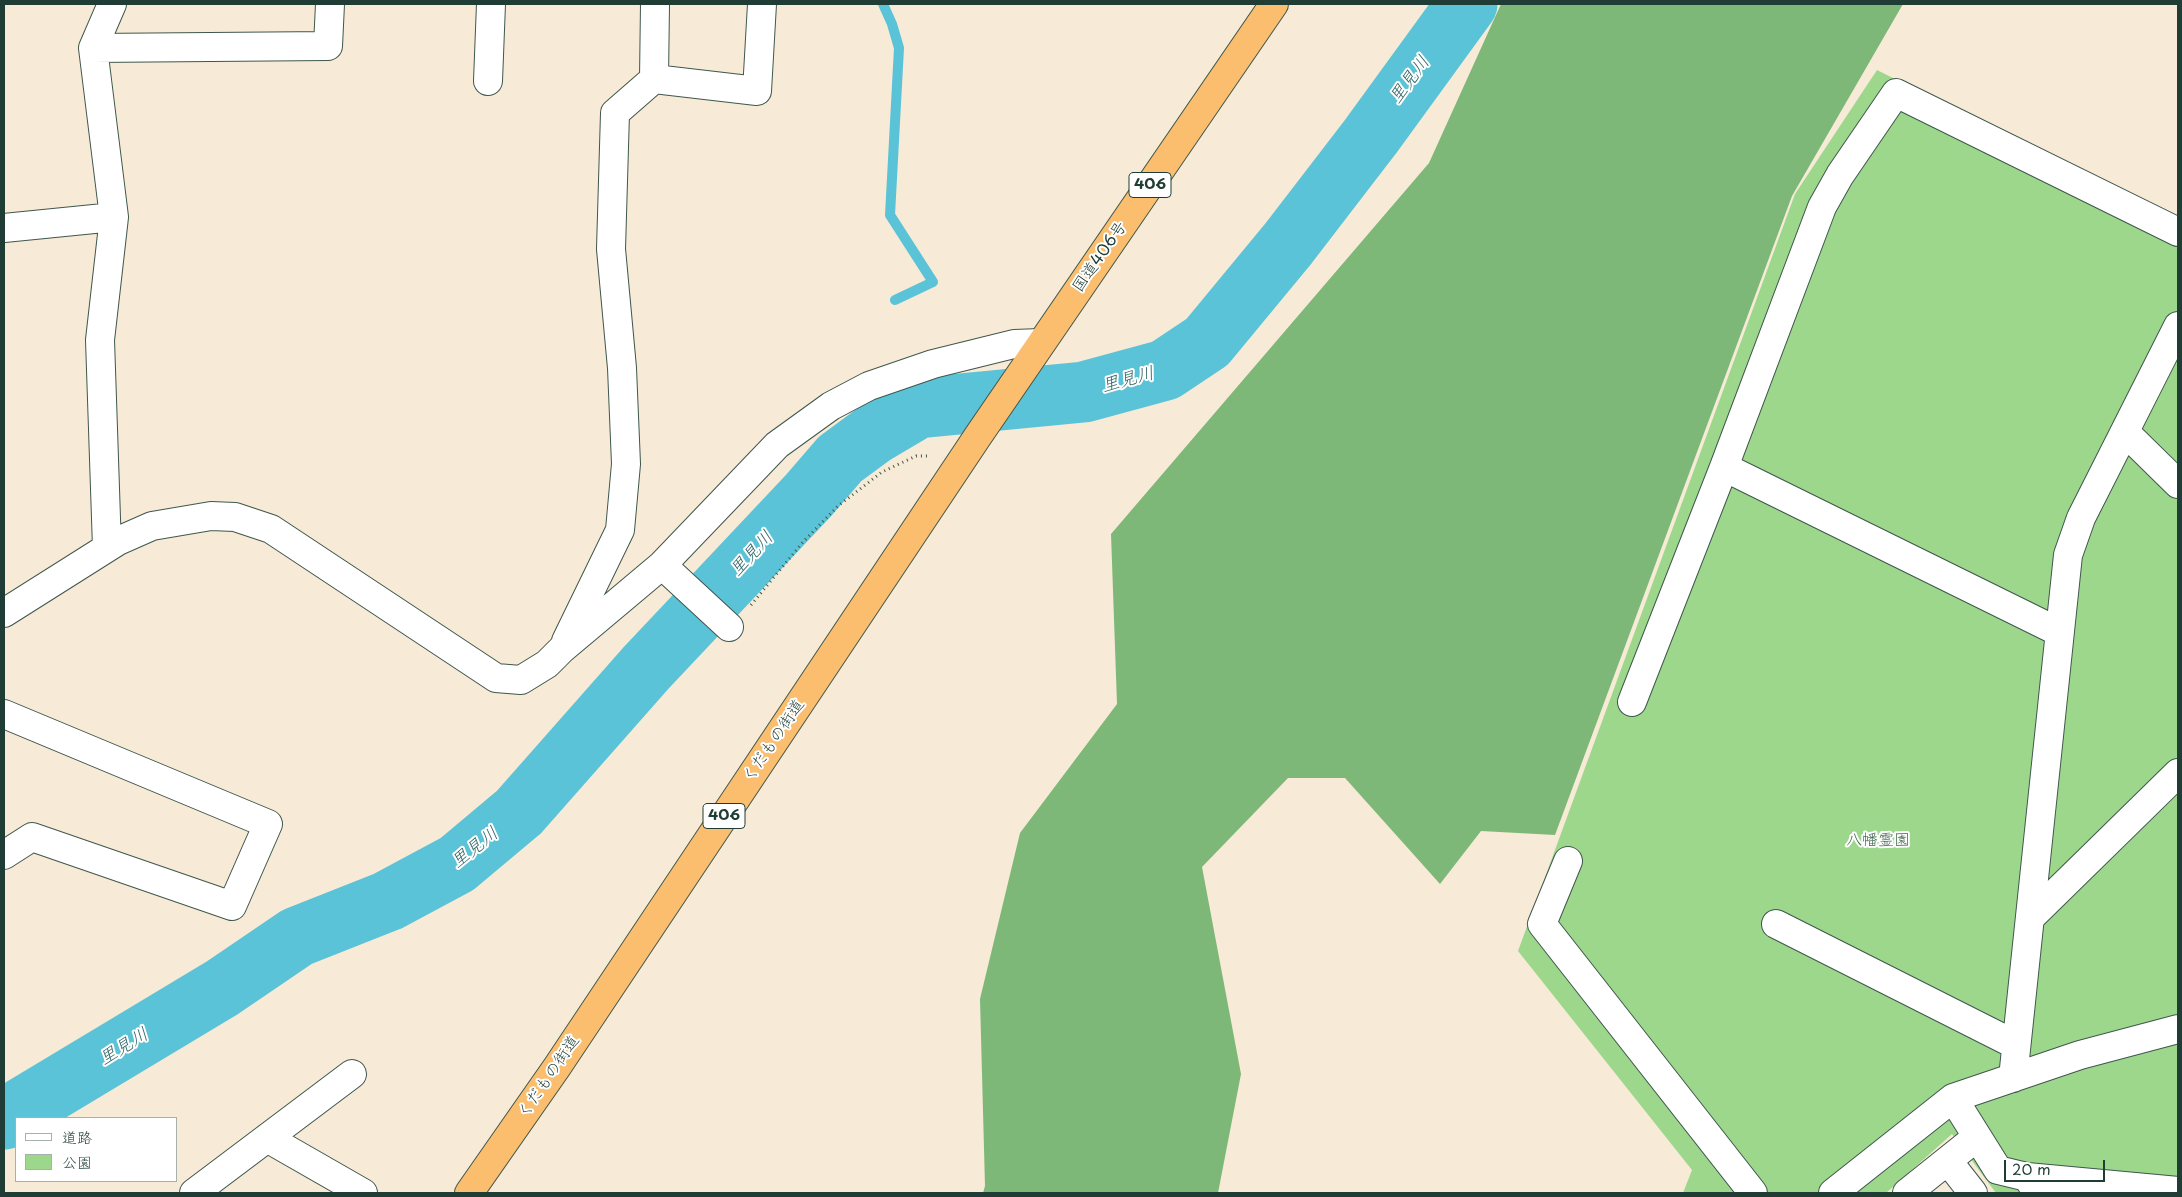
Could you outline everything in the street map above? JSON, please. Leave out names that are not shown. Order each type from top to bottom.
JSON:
[{"type":"highway","name":"国道406号","points":[[978,436],[1274,4]]},
{"type":"highway","name":"くだもの街道","points":[[469,1193],[557,1066],[978,436]]},
{"type":"street","points":[[107,548],[100,340],[114,217],[93,48],[112,4]]},
{"type":"street","points":[[93,48],[328,46],[330,4]]},
{"type":"street","points":[[488,81],[491,4]]},
{"type":"street","points":[[654,79],[655,4]]},
{"type":"street","points":[[562,649],[620,530],[626,464],[622,368],[611,249],[615,113],[654,79],[757,91],[762,4]]},
{"type":"street","points":[[1632,702],[1724,467],[1822,207],[1840,175],[1896,93],[2178,232]]},
{"type":"street","points":[[4,228],[114,217]]},
{"type":"street","points":[[2013,1078],[2068,555],[2081,518],[2178,326]]},
{"type":"street","points":[[4,613],[107,548],[152,526],[211,516],[235,517],[271,529],[496,678],[521,680],[547,664],[562,649],[667,570],[776,445],[831,406],[869,386],[933,364],[1014,344],[1041,343]]},
{"type":"street","points":[[2125,432],[2178,484]]},
{"type":"street","points":[[1724,467],[2059,632]]},
{"type":"street","points":[[667,570],[726,624]]},
{"type":"street","points":[[4,714],[268,824],[232,906],[32,837],[4,855]]},
{"type":"street","points":[[2030,918],[2178,773]]},
{"type":"street","points":[[1568,861],[1542,924],[1753,1193]]},
{"type":"street","points":[[1776,924],[2016,1045]]},
{"type":"street","points":[[1832,1193],[1953,1098],[2080,1055],[2178,1030]]},
{"type":"street","points":[[194,1193],[352,1074]]},
{"type":"street","points":[[1953,1098],[1998,1170],[2033,1185],[2178,1191]]},
{"type":"street","points":[[1907,1193],[1977,1137]]},
{"type":"street","points":[[267,1138],[363,1193]]},
{"type":"street","points":[[1948,1161],[1973,1193]]},
{"type":"path","points":[[726,624],[838,506],[882,472],[916,456],[963,459]]},
{"type":"green space","points":[[1501,4],[1903,4],[1792,196],[1555,835],[1481,831],[1440,884],[1345,778],[1288,778],[1202,867],[1241,1074],[1218,1193],[983,1193],[985,1186],[980,999],[1020,833],[1117,704],[1111,534],[1429,163]]},
{"type":"green space","name":"八幡霊園","points":[[1877,70],[2178,221],[2178,1193],[1996,1193],[1952,1134],[1886,1193],[1683,1193],[1692,1170],[1518,951],[1795,194]]},
{"type":"waterway","points":[[883,4],[892,24],[899,48],[890,215],[933,282],[895,300]]},
{"type":"waterway","name":"里見川","points":[[4,1119],[222,988],[297,937],[388,901],[457,864],[519,812],[646,668],[809,495],[840,459],[874,434],[918,408],[1084,392],[1165,370],[1207,342],[1288,244],[1371,136],[1467,4]]}]
